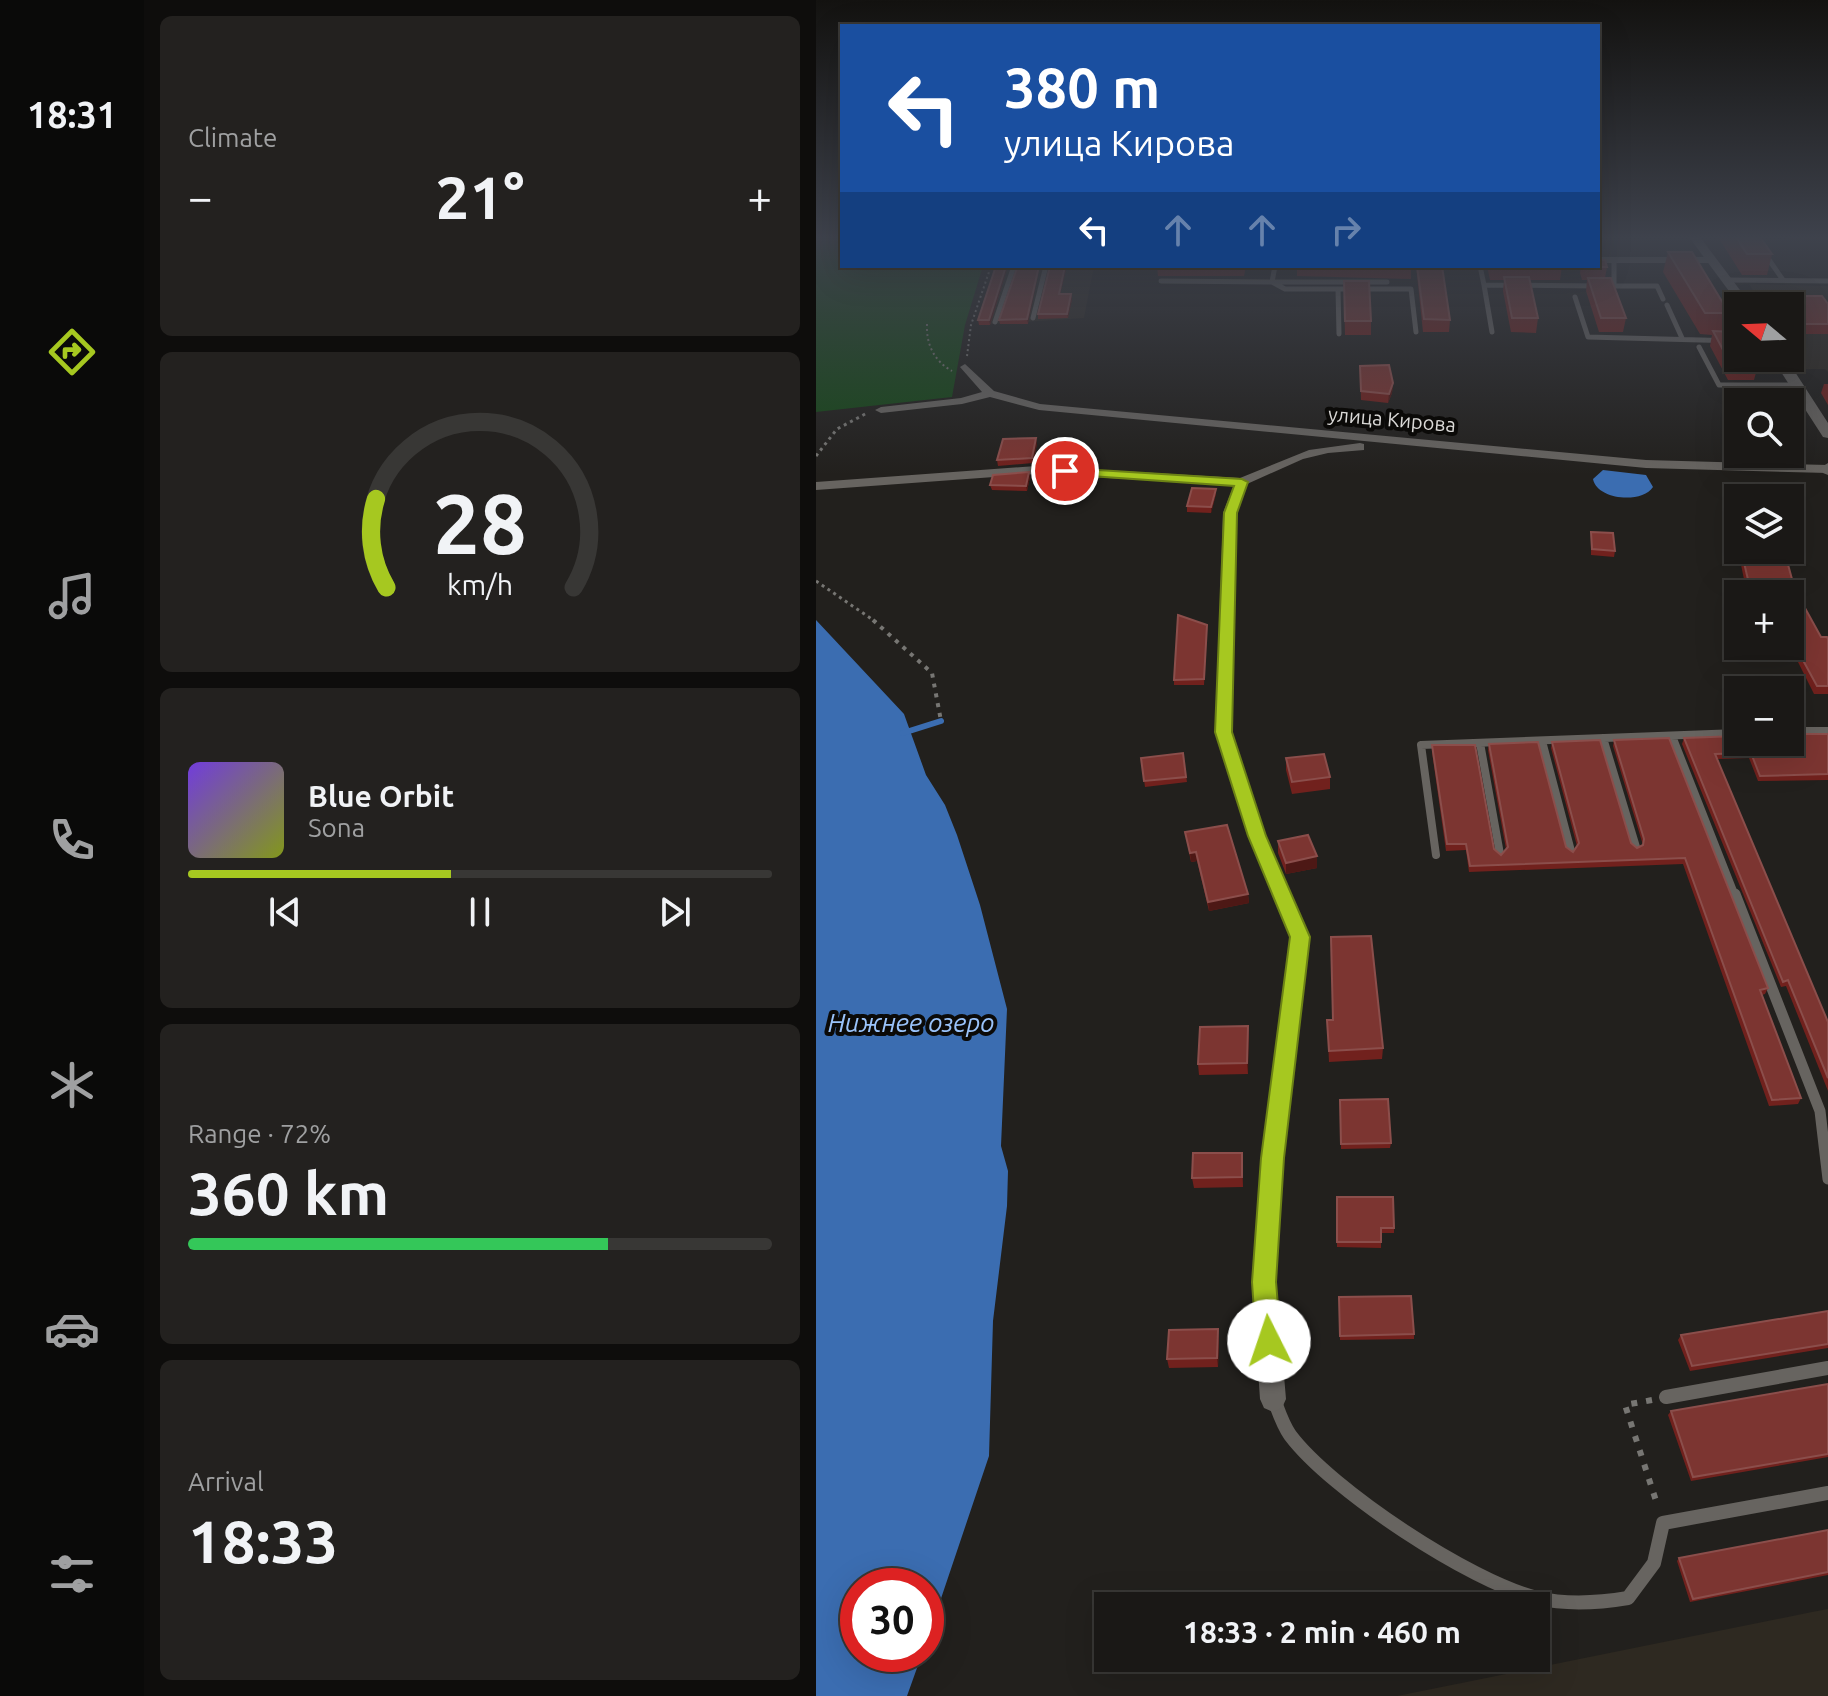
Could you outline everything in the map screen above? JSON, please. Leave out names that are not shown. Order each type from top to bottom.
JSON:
[{"type":"street","name":"улица Кирова","points":[[969,372],[990,393],[1039,407],[1646,464],[1828,469]]},
{"type":"street","points":[[1788,372],[1828,434]]},
{"type":"street","points":[[881,410],[962,401],[990,393]]},
{"type":"street","points":[[816,486],[1036,470],[1242,482],[1272,466],[1317,450],[1427,442]]},
{"type":"street","points":[[1242,482],[1230,513],[1224,732],[1257,836],[1300,937],[1273,1158],[1264,1282],[1273,1399]]},
{"type":"lane","points":[[995,322],[997,316]]},
{"type":"lane","points":[[1339,316],[1339,334]]},
{"type":"lane","points":[[1414,316],[1416,332]]},
{"type":"lane","points":[[1489,316],[1492,332]]},
{"type":"lane","points":[[1581,316],[1588,337],[1724,340]]},
{"type":"lane","points":[[1672,316],[1682,338]]},
{"type":"lane","points":[[1699,347],[1719,385],[1796,385]]},
{"type":"lane","points":[[1804,731],[1828,731]]},
{"type":"lane","points":[[1436,855],[1421,745],[1724,734]]},
{"type":"lane","points":[[1672,736],[1820,1111],[1828,1179]]},
{"type":"lane","points":[[1603,738],[1636,847]]},
{"type":"lane","points":[[1542,741],[1571,851]]},
{"type":"lane","points":[[1480,743],[1500,854]]},
{"type":"lane","points":[[1666,1397],[1828,1368]]},
{"type":"lane","points":[[1273,1399],[1290,1436],[1325,1471],[1403,1527],[1490,1580],[1527,1595],[1562,1602],[1593,1604],[1628,1598],[1654,1563],[1663,1523],[1828,1493]]},
{"type":"path","points":[[927,324],[925,336],[946,369],[969,372],[974,316]]},
{"type":"path","points":[[816,456],[825,439],[848,420],[881,410]]},
{"type":"path","points":[[816,581],[883,626],[932,673],[941,721]]},
{"type":"path","points":[[1663,1523],[1625,1405],[1666,1397]]},
{"type":"shaded area","points":[[982,316],[1084,316],[1084,318],[979,325]]},
{"type":"shaded area","points":[[1804,316],[1828,316],[1828,372],[1825,369],[1806,369]]},
{"type":"shaded area","points":[[1828,1609],[1828,1696],[1397,1696],[1516,1672],[1550,1672],[1550,1665]]},
{"type":"green space","points":[[816,316],[968,316],[952,397],[816,412]]},
{"type":"water","points":[[1603,470],[1646,475],[1653,487],[1640,496],[1611,495],[1596,486],[1593,479]]},
{"type":"water","name":"Нижнее озеро","points":[[816,620],[904,714],[926,775],[945,805],[957,835],[980,905],[1007,1009],[1001,1146],[1008,1171],[1007,1206],[993,1321],[989,1456],[944,1590],[944,1568],[840,1568],[840,1672],[916,1672],[907,1696],[816,1696]]},
{"type":"building","points":[[979,316],[990,316],[989,320],[978,320]]},
{"type":"building","points":[[1000,316],[1028,316],[1027,319],[999,320]]},
{"type":"building","points":[[1345,316],[1371,316],[1371,321],[1345,321]]},
{"type":"building","points":[[1424,316],[1449,316],[1450,320],[1424,319]]},
{"type":"building","points":[[1512,316],[1538,318],[1512,318]]},
{"type":"building","points":[[1600,316],[1626,318],[1601,318]]},
{"type":"building","points":[[1804,316],[1828,316],[1828,324],[1804,324]]},
{"type":"building","points":[[1713,331],[1724,332],[1724,352]]},
{"type":"building","points":[[1389,365],[1393,383],[1389,394],[1361,391],[1360,366]]},
{"type":"building","points":[[1036,438],[1032,458],[997,460],[1003,439]]},
{"type":"building","points":[[1029,472],[1026,486],[990,485],[993,475]]},
{"type":"building","points":[[1192,488],[1216,489],[1211,507],[1187,506]]},
{"type":"building","points":[[1591,532],[1613,533],[1615,551],[1592,549]]},
{"type":"building","points":[[1744,564],[1788,564],[1792,580],[1748,580]]},
{"type":"building","points":[[1804,606],[1821,637],[1828,639],[1828,686],[1817,686],[1803,660]]},
{"type":"building","points":[[1178,615],[1207,625],[1204,679],[1174,680]]},
{"type":"building","points":[[1804,734],[1828,734],[1828,774],[1760,776],[1752,756],[1804,756]]},
{"type":"building","points":[[1724,737],[1724,754],[1715,754],[1828,1022],[1828,1078],[1788,980],[1783,982],[1684,738]]},
{"type":"building","points":[[1669,738],[1768,988],[1760,990],[1801,1098],[1772,1100],[1685,858],[1470,866],[1466,844],[1447,844],[1432,745],[1475,745],[1494,849],[1501,855],[1508,847],[1489,744],[1538,742],[1566,847],[1573,852],[1579,843],[1552,742],[1600,740],[1631,843],[1637,848],[1643,845],[1644,839],[1614,740]]},
{"type":"building","points":[[1183,753],[1186,777],[1144,781],[1141,758]]},
{"type":"building","points":[[1324,754],[1330,777],[1292,782],[1286,758]]},
{"type":"building","points":[[1227,825],[1248,894],[1208,902],[1196,852],[1190,853],[1185,832]]},
{"type":"building","points":[[1308,835],[1317,856],[1286,863],[1278,841]]},
{"type":"building","points":[[1371,936],[1383,1048],[1329,1051],[1327,1020],[1333,1020],[1331,937]]},
{"type":"building","points":[[1248,1026],[1247,1063],[1198,1064],[1200,1027]]},
{"type":"building","points":[[1388,1099],[1391,1143],[1341,1144],[1340,1100]]},
{"type":"building","points":[[1193,1153],[1242,1153],[1242,1177],[1192,1178]]},
{"type":"building","points":[[1337,1197],[1393,1197],[1394,1228],[1381,1228],[1381,1242],[1337,1242]]},
{"type":"building","points":[[1411,1296],[1414,1334],[1340,1336],[1339,1297]]},
{"type":"building","points":[[1828,1311],[1828,1344],[1692,1366],[1681,1335]]},
{"type":"building","points":[[1218,1329],[1217,1358],[1167,1359],[1169,1330]]},
{"type":"building","points":[[1828,1384],[1828,1454],[1693,1477],[1671,1411]]},
{"type":"building","points":[[1828,1530],[1828,1572],[1693,1599],[1679,1558]]},
{"type":"waterway","points":[[903,733],[941,721]]},
{"type":"route","points":[[1065,471],[1242,482],[1230,513],[1224,732],[1257,836],[1300,937],[1273,1158],[1264,1282],[1269,1341]]}]
